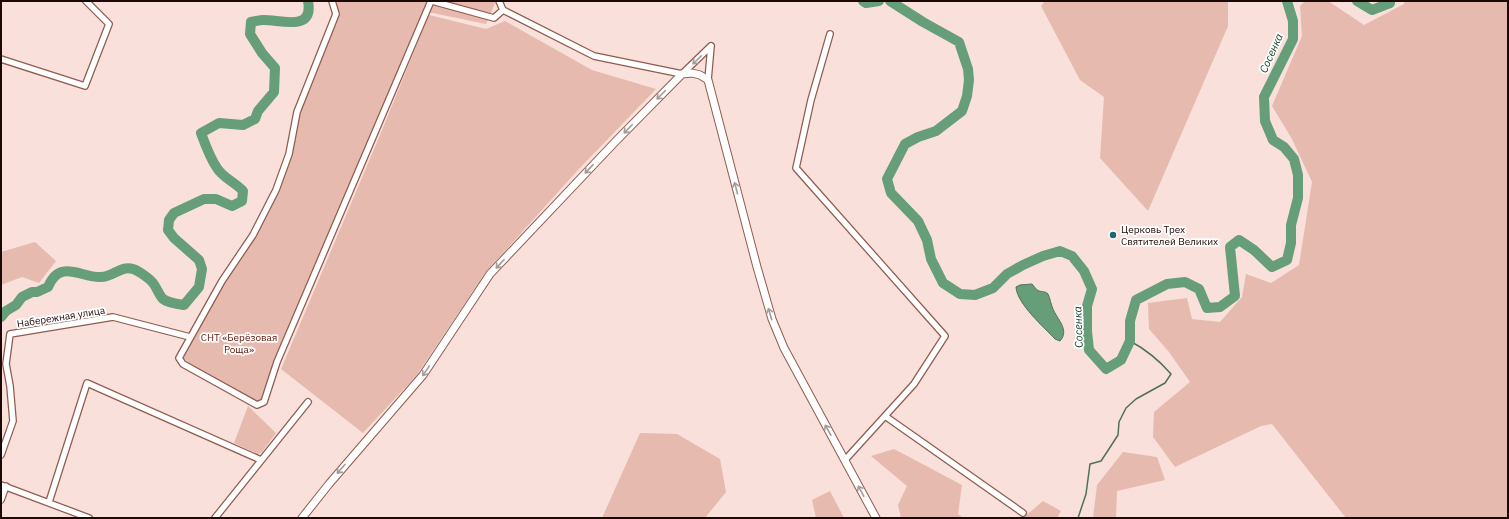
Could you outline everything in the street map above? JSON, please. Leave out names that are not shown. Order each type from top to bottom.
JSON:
[{"type":"street","points":[[1,59],[85,86],[109,24],[86,1]]},
{"type":"street","points":[[332,1],[336,14],[296,112],[289,154],[276,190],[253,235],[222,281],[179,358],[183,364],[257,405],[264,402],[280,355],[431,1],[494,18],[503,10]]},
{"type":"street","points":[[499,1],[503,10],[594,56],[682,74],[692,73],[700,75],[708,80]]},
{"type":"street","points":[[830,34],[811,100],[796,168],[944,336],[914,384],[845,460]]},
{"type":"street","points":[[302,518],[422,375],[490,274],[616,141],[711,46],[708,80],[772,319],[784,348],[876,518]]},
{"type":"street","name":"Набережная улица","points":[[4,363],[10,334],[113,317],[190,337]]},
{"type":"street","points":[[1,455],[13,421],[10,386],[4,363]]},
{"type":"street","points":[[49,502],[87,382],[260,460]]},
{"type":"street","points":[[215,518],[308,402]]},
{"type":"street","points":[[885,416],[1023,513]]},
{"type":"street","points":[[1,500],[4,485],[89,518]]},
{"type":"green space","name":"СНТ «Берёзовая Роща»","points":[[334,1],[496,1],[486,24],[423,11],[262,399],[258,404],[200,372],[182,357],[193,340],[284,173],[298,112],[340,14]]},
{"type":"green space","points":[[1045,1],[1228,1],[1228,26],[1148,211],[1100,158],[1104,97],[1080,80],[1041,6]]},
{"type":"green space","points":[[1305,1],[1328,1],[1364,25],[1404,4],[1404,1],[1508,1],[1508,518],[1346,518],[1272,424],[1261,426],[1175,467],[1153,437],[1154,412],[1190,382],[1169,352],[1149,329],[1148,303],[1187,298],[1192,319],[1220,322],[1242,297],[1246,274],[1271,283],[1299,265],[1312,182],[1292,139],[1272,106],[1302,36],[1300,6]]},
{"type":"green space","points":[[429,15],[486,29],[505,21],[592,70],[656,89],[578,170],[485,273],[416,376],[363,433],[281,369]]},
{"type":"green space","points":[[35,242],[56,261],[39,283],[22,277],[1,285],[1,252]]},
{"type":"green space","points":[[248,406],[276,433],[262,452],[258,454],[234,443]]},
{"type":"green space","points":[[640,433],[677,434],[720,459],[726,492],[705,518],[602,518]]},
{"type":"green space","points":[[894,449],[962,485],[958,514],[963,518],[901,518],[898,505],[907,486],[871,456]]},
{"type":"green space","points":[[1123,452],[1157,457],[1165,480],[1117,491],[1116,518],[1093,518],[1097,485]]},
{"type":"green space","points":[[830,491],[844,518],[816,518],[812,500]]},
{"type":"green space","points":[[1043,501],[1061,511],[1057,518],[1023,518]]},
{"type":"shaded area","points":[[1032,284],[1036,289],[1048,294],[1053,309],[1062,325],[1064,333],[1060,341],[1055,339],[1021,301],[1016,287],[1020,285]]},
{"type":"waterway","name":"Сосенка","points":[[1,317],[6,311],[16,305],[22,297],[48,287],[53,278],[59,273],[65,271],[93,277],[101,277],[121,270],[129,268],[133,269],[152,281],[163,299],[184,305],[199,287],[202,269],[199,260],[174,238],[168,230],[169,220],[174,213],[204,199],[216,199],[232,206],[242,201],[243,191],[226,177],[214,164],[201,133],[219,123],[243,125],[255,119],[258,111],[274,92],[275,68],[262,53],[250,34],[251,22],[259,20],[287,22],[301,21],[306,17],[309,11],[308,1]]},
{"type":"waterway","name":"Сосенка","points":[[863,1],[866,3],[879,1]]},
{"type":"waterway","name":"Сосенка","points":[[890,1],[959,42],[968,69],[969,80],[967,96],[962,111],[936,131],[918,137],[905,144],[887,179],[891,193],[918,221],[927,240],[931,259],[943,283],[960,294],[975,295],[993,288],[1007,274],[1043,256],[1060,251],[1072,256],[1084,271],[1092,289],[1087,306],[1089,350],[1106,369],[1121,360],[1130,341],[1130,321],[1136,300],[1167,284],[1185,282],[1199,289],[1207,308],[1220,307],[1235,296],[1230,247],[1239,240],[1254,250],[1272,267],[1287,260],[1291,243],[1291,225],[1298,198],[1298,175],[1294,159],[1284,147],[1273,140],[1265,121],[1264,97],[1293,39],[1293,21],[1287,1]]},
{"type":"waterway","name":"Сосенка","points":[[1357,1],[1372,10],[1390,3],[1390,1]]},
{"type":"waterway","points":[[1078,518],[1086,494],[1090,464],[1101,461],[1118,435],[1119,422],[1126,408],[1136,399],[1165,383],[1171,374],[1152,355],[1130,341]]},
{"type":"place","name":"Церковь Трех Святителей Великих","points":[[1113,235]]}]
